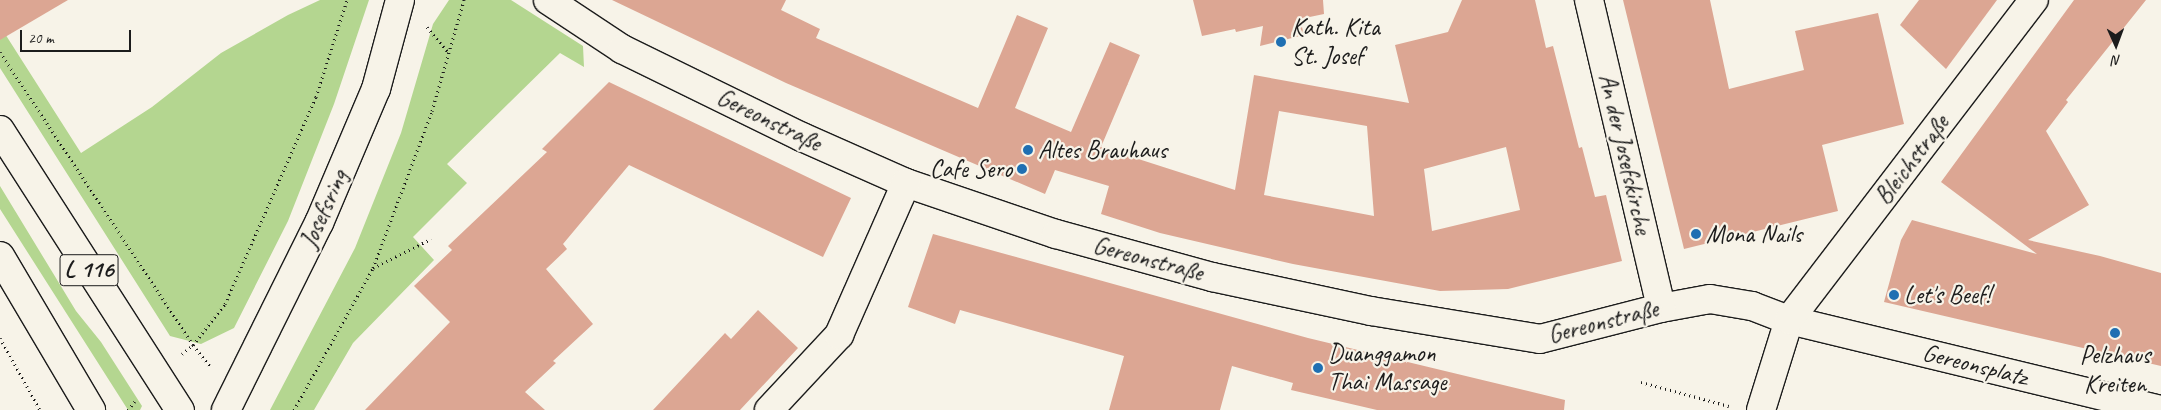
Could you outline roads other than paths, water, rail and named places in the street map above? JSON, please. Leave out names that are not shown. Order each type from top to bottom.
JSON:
[{"type":"street","name":"Josefsring","points":[[230,403],[319,222],[376,89],[400,0]]},
{"type":"street","name":"Gereonstraße","points":[[548,0],[622,49],[802,137],[906,183],[1056,234],[1212,277],[1418,319],[1540,339],[1661,308],[1710,299],[1752,306],[1789,320]]},
{"type":"street","name":"An der Josefskirche","points":[[1589,0],[1661,308]]},
{"type":"street","name":"Bleichstraße","points":[[1789,320],[2034,0]]},
{"type":"street","name":"L 116","points":[[0,130],[156,376],[180,410]]},
{"type":"street","points":[[769,410],[839,335],[906,183]]},
{"type":"street","name":"L 116","points":[[0,256],[91,410]]},
{"type":"street","points":[[1761,410],[1789,320]]},
{"type":"street","name":"Gereonsplatz","points":[[1789,320],[2161,410]]},
{"type":"place","name":"Kath. Kita St. Josef","points":[[1281,42]]},
{"type":"place","name":"Altes Brauhaus","points":[[1028,150]]},
{"type":"place","name":"Cafe Sero","points":[[1022,169]]},
{"type":"place","name":"Mona Nails","points":[[1696,234]]},
{"type":"place","name":"Let's Beef!","points":[[1894,295]]},
{"type":"place","name":"Pelzhaus Kreiten","points":[[2115,333]]},
{"type":"place","name":"Duanggamon Thai Massage","points":[[1318,368]]}]
